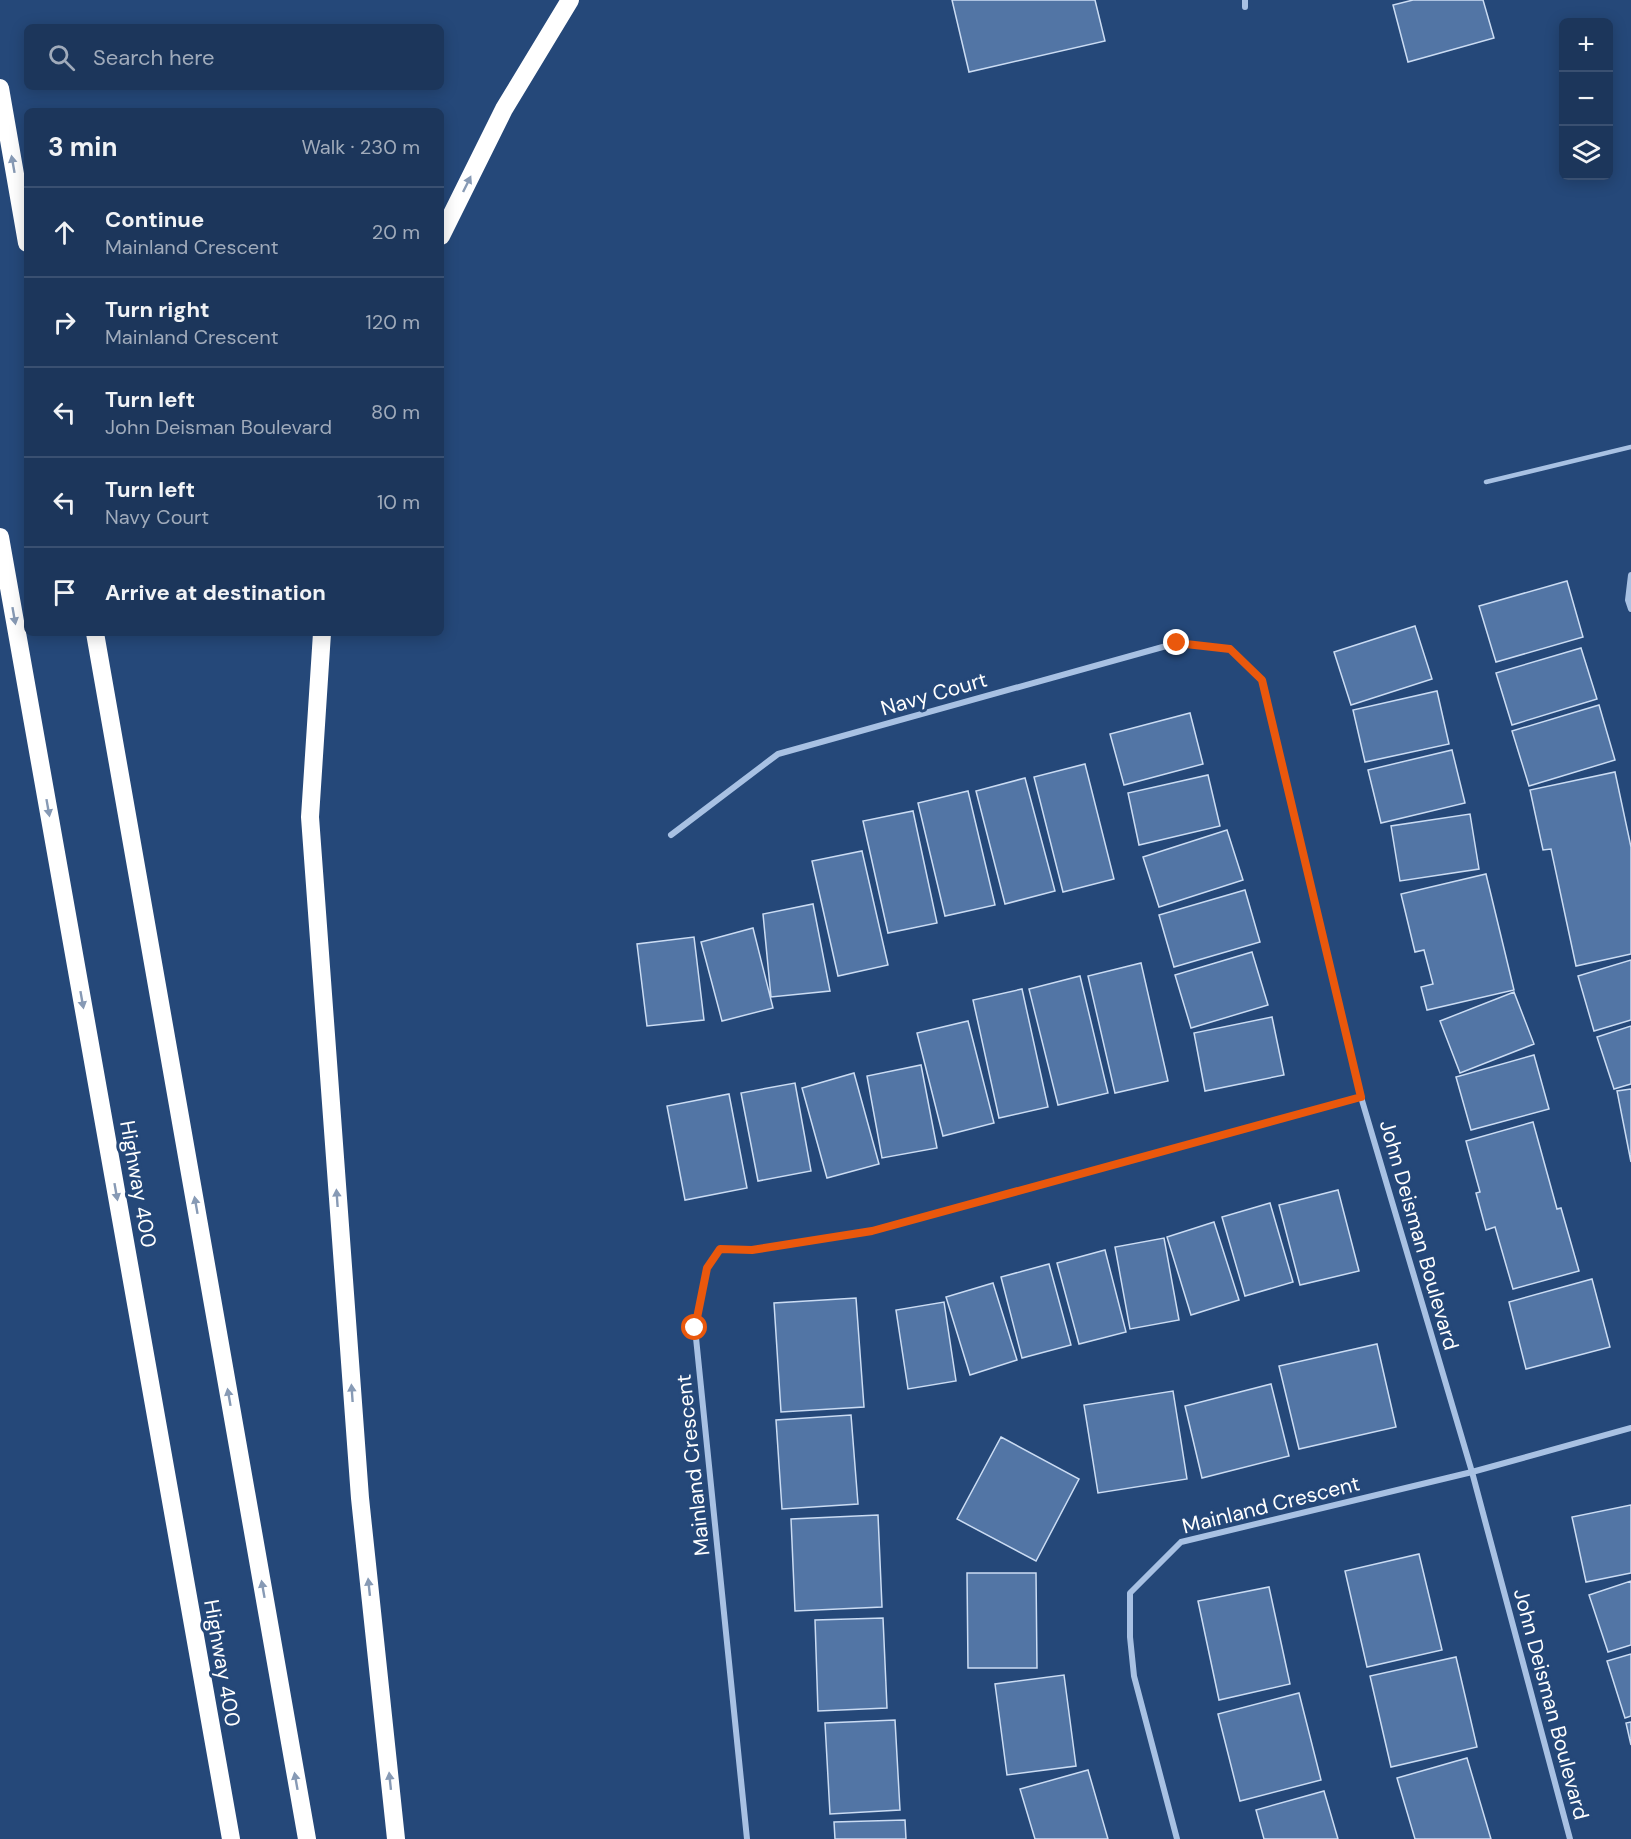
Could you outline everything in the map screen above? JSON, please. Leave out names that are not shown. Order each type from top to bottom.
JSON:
[{"type":"highway","points":[[444,230],[504,109],[570,0]]},
{"type":"highway","points":[[0,88],[24,226]]},
{"type":"highway","name":"Highway 400","points":[[0,537],[231,1839]]},
{"type":"highway","points":[[96,636],[306,1839]]},
{"type":"highway","points":[[322,636],[310,817],[360,1498],[396,1839]]},
{"type":"street","points":[[1631,575],[1628,600],[1631,609]]},
{"type":"street","name":"Navy Court","points":[[671,835],[778,754],[1177,643],[1230,649]]},
{"type":"street","name":"John Deisman Boulevard","points":[[1230,649],[1262,680],[1361,1097],[1472,1472],[1570,1839]]},
{"type":"street","name":"Mainland Crescent","points":[[747,1839],[695,1328],[707,1268],[720,1249],[752,1250],[872,1231],[1361,1097]]},
{"type":"street","name":"Mainland Crescent","points":[[1177,1839],[1134,1676],[1130,1637],[1130,1593],[1180,1542],[1472,1472],[1631,1428]]},
{"type":"lane","points":[[1486,482],[1631,447]]},
{"type":"building","points":[[952,0],[1095,0],[1105,41],[969,72]]},
{"type":"building","points":[[1413,0],[1483,0],[1494,38],[1408,62],[1393,5]]},
{"type":"building","points":[[1567,581],[1583,637],[1496,662],[1479,606]]},
{"type":"building","points":[[1415,626],[1432,679],[1351,705],[1334,652]]},
{"type":"building","points":[[1581,648],[1597,699],[1512,725],[1496,673]]},
{"type":"building","points":[[1437,691],[1449,744],[1365,762],[1353,710]]},
{"type":"building","points":[[1599,705],[1615,760],[1529,786],[1512,731]]},
{"type":"building","points":[[1190,713],[1203,764],[1124,785],[1110,734]]},
{"type":"building","points":[[1452,750],[1465,803],[1381,823],[1368,770]]},
{"type":"building","points":[[1085,764],[1114,879],[1063,892],[1034,777]]},
{"type":"building","points":[[1615,772],[1631,847],[1631,954],[1576,966],[1551,849],[1543,850],[1530,790]]},
{"type":"building","points":[[1208,775],[1220,826],[1139,845],[1128,793]]},
{"type":"building","points":[[1025,778],[1055,891],[1005,904],[976,791]]},
{"type":"building","points":[[968,791],[995,905],[945,916],[918,803]]},
{"type":"building","points":[[913,811],[937,923],[888,933],[863,821]]},
{"type":"building","points":[[1470,814],[1479,869],[1400,881],[1391,826]]},
{"type":"building","points":[[1227,830],[1243,880],[1159,907],[1143,857]]},
{"type":"building","points":[[862,851],[888,965],[838,976],[812,861]]},
{"type":"building","points":[[1486,874],[1514,990],[1427,1010],[1421,987],[1433,984],[1424,950],[1415,952],[1401,894]]},
{"type":"building","points":[[1245,890],[1260,942],[1174,967],[1159,915]]},
{"type":"building","points":[[813,904],[830,991],[771,997],[763,914]]},
{"type":"building","points":[[753,928],[773,1008],[722,1021],[701,942]]},
{"type":"building","points":[[694,937],[704,1020],[647,1026],[637,944]]},
{"type":"building","points":[[1252,952],[1268,1005],[1191,1028],[1175,975]]},
{"type":"building","points":[[1631,960],[1631,1020],[1594,1031],[1578,976]]},
{"type":"building","points":[[1141,963],[1168,1081],[1115,1093],[1088,976]]},
{"type":"building","points":[[1080,976],[1108,1093],[1058,1105],[1029,989]]},
{"type":"building","points":[[1022,989],[1048,1107],[999,1118],[973,1000]]},
{"type":"building","points":[[1514,992],[1534,1044],[1460,1073],[1440,1021]]},
{"type":"building","points":[[1272,1017],[1284,1075],[1205,1091],[1194,1033]]},
{"type":"building","points":[[968,1021],[994,1123],[943,1136],[917,1033]]},
{"type":"building","points":[[1631,1026],[1631,1084],[1614,1089],[1597,1037]]},
{"type":"building","points":[[1534,1055],[1549,1109],[1471,1130],[1456,1077]]},
{"type":"building","points":[[921,1065],[937,1148],[882,1158],[867,1076]]},
{"type":"building","points":[[854,1073],[879,1164],[827,1178],[802,1088]]},
{"type":"building","points":[[795,1083],[811,1171],[758,1181],[741,1093]]},
{"type":"building","points":[[1631,1089],[1631,1162],[1617,1091]]},
{"type":"building","points":[[729,1094],[747,1188],[685,1200],[667,1106]]},
{"type":"building","points":[[1533,1122],[1557,1209],[1561,1208],[1579,1271],[1513,1289],[1495,1227],[1486,1230],[1476,1193],[1480,1192],[1466,1141]]},
{"type":"building","points":[[1338,1190],[1359,1271],[1300,1285],[1279,1205]]},
{"type":"building","points":[[1270,1203],[1293,1282],[1245,1296],[1222,1217]]},
{"type":"building","points":[[1214,1222],[1239,1300],[1191,1315],[1167,1237]]},
{"type":"building","points":[[1164,1238],[1179,1320],[1130,1329],[1115,1247]]},
{"type":"building","points":[[1105,1250],[1126,1332],[1079,1344],[1057,1263]]},
{"type":"building","points":[[1049,1264],[1071,1345],[1022,1358],[1001,1277]]},
{"type":"building","points":[[1592,1279],[1610,1347],[1526,1369],[1509,1302]]},
{"type":"building","points":[[993,1283],[1017,1360],[970,1375],[946,1297]]},
{"type":"building","points":[[856,1298],[864,1407],[781,1412],[774,1303]]},
{"type":"building","points":[[944,1302],[956,1381],[908,1389],[896,1310]]},
{"type":"building","points":[[1377,1344],[1396,1427],[1299,1449],[1279,1366]]},
{"type":"building","points":[[1271,1384],[1289,1456],[1202,1478],[1185,1406]]},
{"type":"building","points":[[1173,1391],[1187,1479],[1098,1493],[1084,1405]]},
{"type":"building","points":[[851,1415],[858,1504],[782,1509],[776,1420]]},
{"type":"building","points":[[1001,1437],[1079,1479],[1036,1561],[957,1519]]},
{"type":"building","points":[[1631,1505],[1631,1573],[1586,1582],[1572,1517]]},
{"type":"building","points":[[878,1515],[882,1607],[795,1611],[791,1519]]},
{"type":"building","points":[[1419,1554],[1442,1650],[1367,1667],[1345,1571]]},
{"type":"building","points":[[967,1573],[1036,1573],[1037,1668],[968,1668]]},
{"type":"building","points":[[1631,1581],[1631,1645],[1608,1652],[1589,1595]]},
{"type":"building","points":[[1269,1587],[1290,1684],[1219,1700],[1198,1601]]},
{"type":"building","points":[[883,1618],[887,1708],[818,1711],[815,1620]]},
{"type":"building","points":[[1631,1654],[1631,1716],[1625,1718],[1607,1661]]},
{"type":"building","points":[[1456,1657],[1477,1747],[1391,1767],[1370,1676]]},
{"type":"building","points":[[1064,1675],[1076,1766],[1007,1775],[995,1684]]},
{"type":"building","points":[[1299,1693],[1321,1780],[1240,1801],[1218,1714]]},
{"type":"building","points":[[895,1720],[900,1810],[830,1814],[825,1723]]},
{"type":"building","points":[[1631,1722],[1631,1745],[1626,1723]]},
{"type":"building","points":[[1467,1758],[1491,1839],[1415,1839],[1397,1778]]},
{"type":"building","points":[[1088,1770],[1108,1839],[1035,1839],[1020,1789]]},
{"type":"building","points":[[1324,1791],[1338,1839],[1264,1839],[1256,1810]]},
{"type":"building","points":[[905,1820],[906,1839],[835,1839],[834,1822]]},
{"type":"route","points":[[695,1328],[707,1268],[720,1249],[752,1250],[872,1231],[1361,1097],[1262,680],[1230,649],[1177,643]]}]
